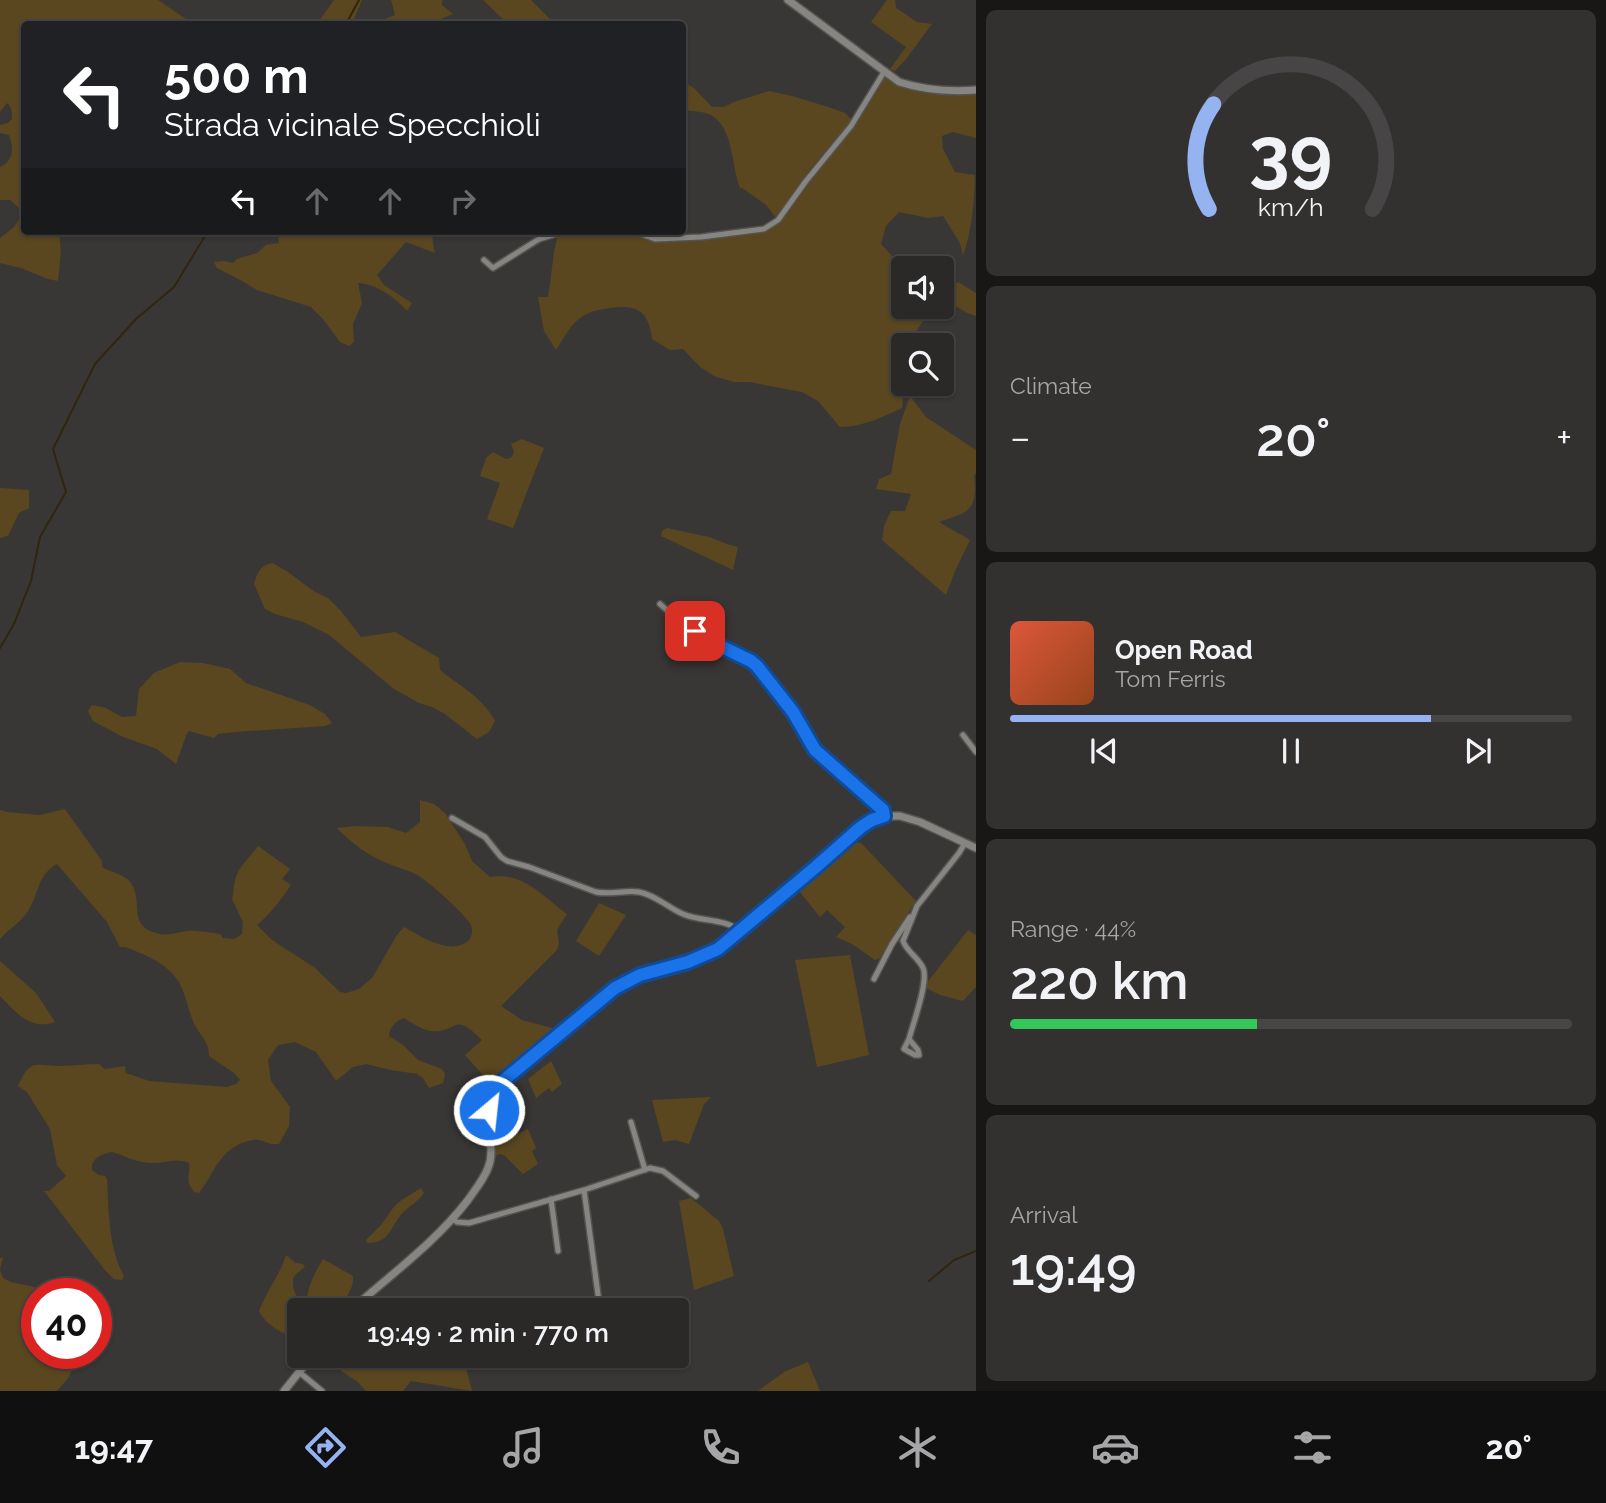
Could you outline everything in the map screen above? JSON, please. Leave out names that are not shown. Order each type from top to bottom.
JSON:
[{"type":"street","points":[[788,0],[899,82],[915,87],[976,90]]},
{"type":"street","points":[[644,235],[655,239],[701,237],[764,229],[778,220],[851,126],[884,72]]},
{"type":"street","points":[[484,260],[494,268],[539,239],[553,235]]},
{"type":"street","points":[[660,604],[686,626],[757,666],[793,712],[815,750],[883,810],[884,816]]},
{"type":"street","points":[[963,736],[976,752]]},
{"type":"street","points":[[365,1298],[434,1238],[472,1194],[488,1167],[492,1151],[489,1110],[504,1080],[615,988],[648,971],[688,962],[708,954],[726,943],[872,820],[884,816],[900,816],[920,822],[976,848]]},
{"type":"street","points":[[452,818],[485,837],[507,861],[596,892],[645,893],[685,915],[720,922],[740,931]]},
{"type":"street","points":[[874,979],[892,944],[965,843]]},
{"type":"street","points":[[909,1039],[925,973],[922,964],[905,948],[903,941],[918,906]]},
{"type":"street","points":[[631,1122],[645,1170]]},
{"type":"street","points":[[453,1219],[469,1223],[655,1168],[696,1196]]},
{"type":"street","points":[[584,1190],[599,1298]]},
{"type":"street","points":[[551,1199],[558,1251]]},
{"type":"street","points":[[284,1391],[302,1368]]},
{"type":"street","points":[[299,1372],[322,1391]]},
{"type":"shaded area","points":[[0,0],[158,0],[189,21],[21,21],[21,213],[10,200],[0,200],[0,167],[10,158],[12,145],[9,135],[0,133],[0,125],[12,119],[7,103],[0,112]]},
{"type":"shaded area","points":[[334,0],[362,0],[353,21],[319,21]]},
{"type":"shaded area","points":[[391,0],[442,0],[442,5],[453,14],[436,21],[382,21],[395,15]]},
{"type":"shaded area","points":[[483,0],[531,0],[552,21],[505,21]]},
{"type":"shaded area","points":[[887,0],[895,0],[896,8],[917,22],[932,24],[895,71],[890,69],[906,47],[871,22]]},
{"type":"shaded area","points":[[883,76],[894,81],[976,92],[976,138],[953,132],[942,136],[943,149],[955,172],[975,175],[972,216],[963,256],[960,243],[943,216],[928,218],[899,212],[886,226],[881,244],[892,256],[891,319],[923,319],[916,333],[891,333],[891,396],[903,396],[902,408],[864,423],[840,427],[818,401],[802,392],[749,382],[734,382],[714,376],[700,367],[683,349],[670,350],[652,339],[645,316],[628,307],[601,309],[583,316],[572,325],[556,350],[544,331],[538,297],[548,297],[558,235],[628,235],[652,241],[763,231],[780,221],[839,146]]},
{"type":"shaded area","points":[[686,83],[712,107],[724,107],[769,91],[825,106],[845,113],[852,120],[810,169],[777,219],[766,205],[740,188],[724,129],[711,115],[686,110]]},
{"type":"shaded area","points":[[21,216],[21,235],[59,235],[58,281],[0,263],[0,238],[14,227]]},
{"type":"shaded area","points":[[278,235],[432,235],[435,253],[406,242],[377,275],[384,285],[412,303],[407,311],[385,292],[358,283],[362,303],[353,324],[354,342],[349,346],[340,342],[311,307],[257,290],[217,268],[214,262],[233,263],[237,259],[257,253],[266,245],[279,243]]},
{"type":"shaded area","points":[[958,282],[976,293],[976,316],[954,305],[954,283]]},
{"type":"shaded area","points":[[910,396],[926,417],[976,450],[975,491],[969,509],[939,522],[970,540],[946,595],[882,540],[884,526],[891,511],[905,511],[911,494],[876,489],[879,479],[891,474],[900,424]]},
{"type":"shaded area","points":[[522,439],[544,448],[513,528],[487,519],[500,483],[480,476],[486,458],[493,452],[506,459],[511,458],[514,452],[511,444]]},
{"type":"shaded area","points":[[0,488],[29,490],[29,508],[19,513],[8,536],[0,538]]},
{"type":"shaded area","points":[[667,528],[709,537],[738,547],[733,570],[661,536],[662,531]]},
{"type":"shaded area","points":[[273,563],[328,598],[361,637],[395,632],[439,658],[440,670],[470,693],[490,713],[495,721],[489,732],[477,739],[445,714],[394,689],[329,635],[303,622],[265,609],[254,584],[260,570]]},
{"type":"shaded area","points":[[180,662],[203,663],[230,669],[246,683],[310,705],[325,714],[332,723],[325,726],[218,734],[214,738],[189,731],[176,764],[157,749],[123,737],[93,721],[88,711],[92,705],[106,708],[122,717],[136,716],[139,689],[154,673]]},
{"type":"shaded area","points":[[420,800],[434,804],[445,813],[465,844],[472,861],[490,877],[513,878],[532,886],[567,914],[557,930],[557,950],[501,1006],[522,1020],[559,1030],[487,1088],[481,1073],[465,1055],[482,1040],[460,1024],[440,1031],[431,1031],[404,1018],[392,1027],[389,1036],[418,1060],[442,1069],[445,1074],[443,1083],[429,1088],[417,1074],[366,1064],[353,1067],[336,1081],[316,1052],[295,1042],[278,1045],[268,1060],[271,1081],[290,1107],[289,1126],[279,1144],[254,1140],[234,1147],[222,1158],[199,1193],[191,1188],[189,1163],[184,1161],[145,1162],[112,1152],[95,1160],[92,1170],[107,1179],[112,1241],[124,1276],[122,1280],[114,1279],[44,1191],[49,1191],[66,1176],[57,1165],[50,1129],[27,1092],[18,1086],[26,1071],[38,1065],[99,1064],[105,1069],[125,1066],[126,1073],[149,1081],[227,1087],[240,1080],[209,1056],[207,1045],[193,1021],[175,977],[156,961],[126,947],[120,947],[107,922],[57,864],[45,874],[25,915],[0,939],[0,810],[40,815],[65,809],[102,861],[102,867],[130,882],[143,925],[149,930],[167,935],[195,931],[234,939],[242,934],[243,922],[232,899],[234,884],[241,867],[258,846],[290,869],[282,879],[291,885],[257,925],[272,940],[315,968],[340,992],[346,993],[359,989],[372,978],[404,927],[427,940],[445,946],[462,945],[471,937],[472,927],[468,920],[428,883],[416,874],[371,855],[355,845],[337,828],[388,827],[406,833],[420,822]]},
{"type":"shaded area","points":[[855,842],[861,843],[916,901],[880,958],[875,960],[836,937],[845,927],[827,910],[820,917],[799,891],[792,889],[816,869],[821,873]]},
{"type":"shaded area","points":[[599,903],[626,915],[599,956],[576,941]]},
{"type":"shaded area","points":[[968,930],[976,935],[976,987],[963,1001],[926,988],[926,984]]},
{"type":"shaded area","points":[[850,955],[869,1055],[817,1067],[795,960]]},
{"type":"shaded area","points":[[0,961],[36,993],[55,1022],[31,1022],[18,1014],[0,996]]},
{"type":"shaded area","points":[[551,1061],[562,1084],[552,1092],[549,1088],[536,1098],[528,1079]]},
{"type":"shaded area","points":[[711,1097],[704,1104],[689,1144],[675,1140],[663,1142],[652,1100]]},
{"type":"shaded area","points":[[528,1129],[536,1148],[532,1151],[538,1164],[523,1174],[504,1155],[496,1156],[494,1146]]},
{"type":"shaded area","points":[[421,1188],[424,1193],[400,1216],[388,1235],[380,1241],[367,1243],[366,1240],[393,1208]]},
{"type":"shaded area","points":[[691,1198],[719,1221],[734,1276],[694,1290],[679,1201]]},
{"type":"shaded area","points":[[286,1255],[305,1267],[293,1278],[297,1298],[287,1298],[287,1334],[273,1327],[259,1311]]},
{"type":"shaded area","points":[[323,1259],[353,1276],[350,1291],[345,1298],[307,1298]]},
{"type":"shaded area","points":[[0,1270],[3,1278],[21,1284],[21,1369],[72,1369],[57,1391],[0,1391]]},
{"type":"shaded area","points":[[808,1362],[820,1391],[758,1391],[784,1372]]},
{"type":"shaded area","points":[[337,1368],[466,1368],[472,1391],[411,1381],[403,1391],[366,1391]]},
{"type":"waterway","points":[[348,21],[359,0]]},
{"type":"waterway","points":[[0,648],[14,624],[31,581],[40,537],[66,492],[53,449],[95,364],[136,319],[174,287],[206,235]]},
{"type":"waterway","points":[[929,1281],[954,1260],[976,1251]]},
{"type":"route","points":[[489,1110],[504,1080],[615,988],[648,971],[688,962],[718,949],[861,827],[884,816],[883,810],[815,750],[793,712],[757,666],[695,631]]}]
